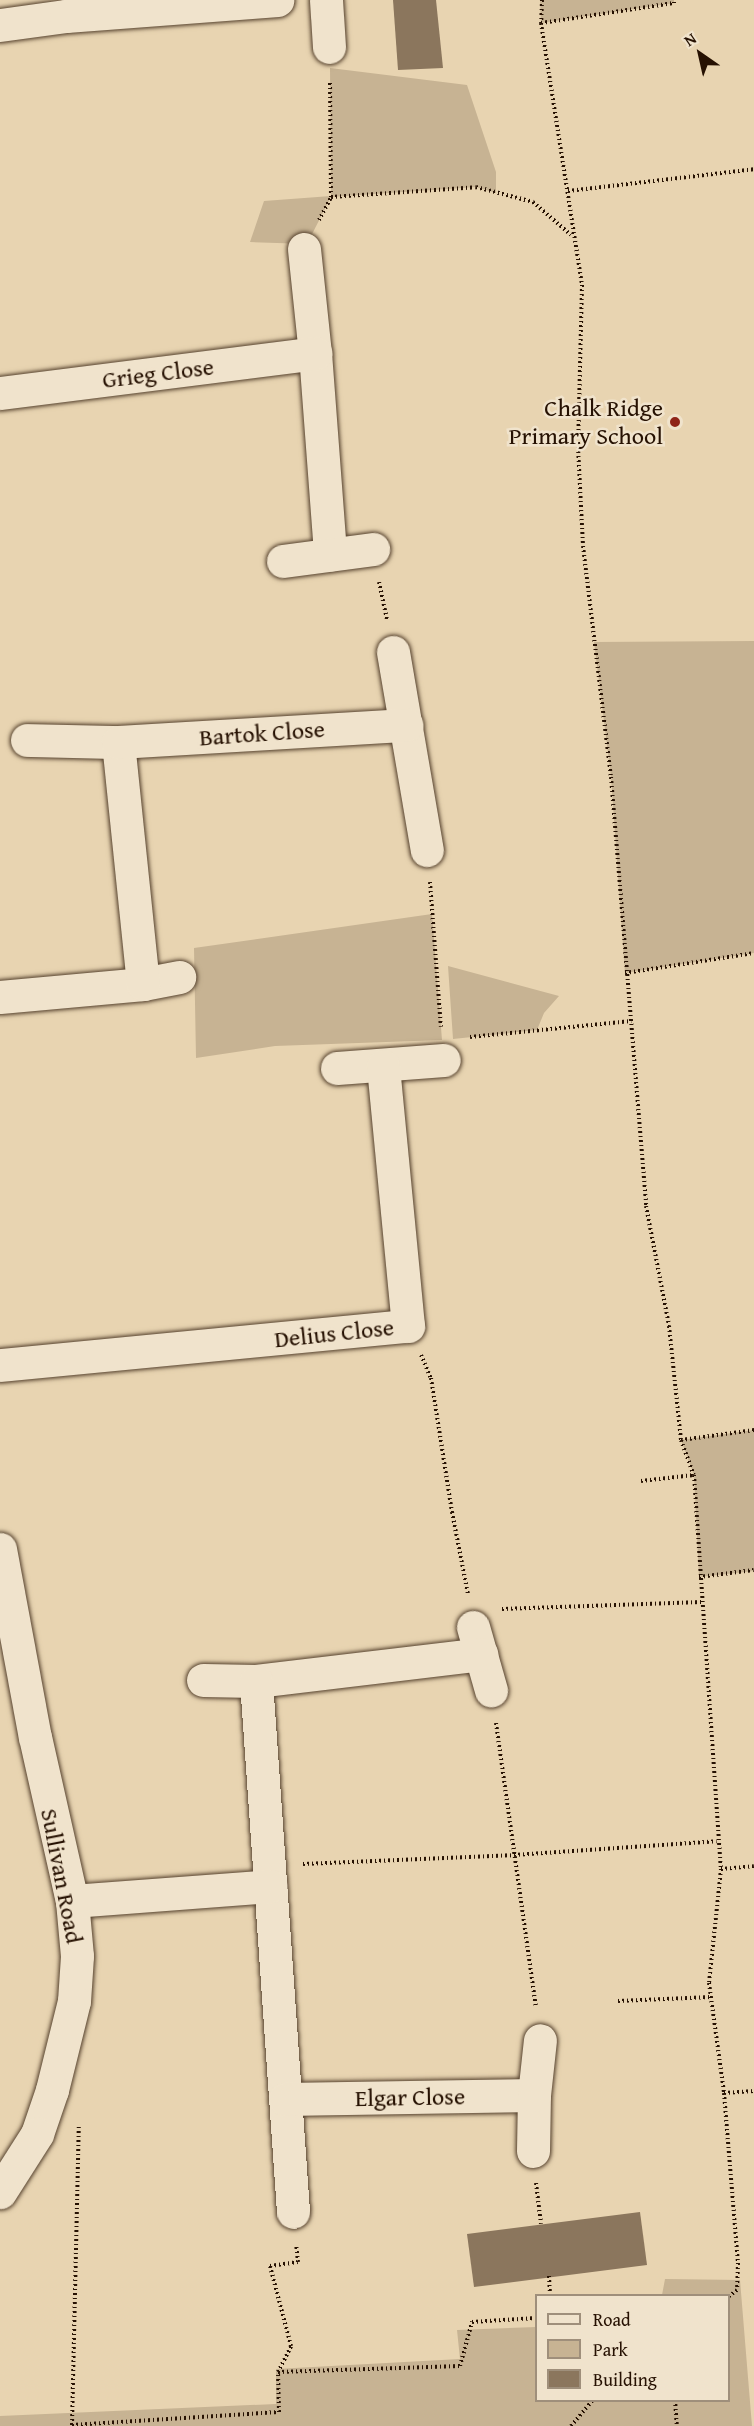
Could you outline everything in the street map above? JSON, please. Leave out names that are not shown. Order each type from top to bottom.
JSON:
[{"type":"street","points":[[0,25],[65,8],[277,0]]},
{"type":"street","points":[[326,0],[329,47]]},
{"type":"street","points":[[304,249],[315,353],[330,554]]},
{"type":"street","name":"Grieg Close","points":[[0,393],[315,353]]},
{"type":"street","points":[[283,561],[373,549]]},
{"type":"street","points":[[393,652],[427,850]]},
{"type":"street","name":"Bartok Close","points":[[27,740],[118,742],[406,724]]},
{"type":"street","points":[[118,742],[143,984]]},
{"type":"street","points":[[0,997],[143,984],[179,977]]},
{"type":"street","points":[[337,1068],[383,1066],[443,1050]]},
{"type":"street","name":"Delius Close","points":[[0,1365],[408,1326],[383,1066]]},
{"type":"street","name":"Sullivan Road","points":[[0,1549],[35,1737],[72,1901],[78,1956],[74,2001],[52,2090],[37,2134],[0,2192]]},
{"type":"street","points":[[203,1680],[256,1681],[475,1630],[491,1690]]},
{"type":"street","points":[[256,1681],[293,2212]]},
{"type":"street","points":[[72,1901],[270,1876]]},
{"type":"street","points":[[533,2151],[534,2095],[540,2040]]},
{"type":"street","name":"Elgar Close","points":[[285,2099],[534,2095]]},
{"type":"path","points":[[542,0],[541,23],[568,191],[572,236],[582,285],[578,447],[583,546],[610,777],[646,1206],[669,1326],[681,1440],[694,1475],[717,1841],[721,1869],[710,1983],[724,2094],[738,2263],[737,2290],[730,2296]]},
{"type":"path","points":[[541,23],[674,3],[674,0]]},
{"type":"path","points":[[304,249],[331,197],[329,47]]},
{"type":"path","points":[[568,191],[754,169]]},
{"type":"path","points":[[331,197],[476,188],[533,202],[572,236]]},
{"type":"path","points":[[373,549],[393,652]]},
{"type":"path","points":[[427,850],[443,1050],[630,1021]]},
{"type":"path","points":[[625,973],[754,953]]},
{"type":"path","points":[[408,1326],[431,1378],[450,1501],[475,1630],[702,1602]]},
{"type":"path","points":[[681,1440],[754,1430]]},
{"type":"path","points":[[641,1481],[694,1475]]},
{"type":"path","points":[[699,1577],[754,1570]]},
{"type":"path","points":[[491,1690],[540,2040]]},
{"type":"path","points":[[270,1876],[514,1855],[717,1841]]},
{"type":"path","points":[[721,1869],[754,1866]]},
{"type":"path","points":[[618,2001],[711,1996]]},
{"type":"path","points":[[724,2094],[754,2091]]},
{"type":"path","points":[[79,2121],[72,2425],[279,2412],[278,2372],[291,2346],[270,2266],[298,2262],[293,2212]]},
{"type":"path","points":[[533,2151],[541,2224]]},
{"type":"path","points":[[549,2276],[550,2294]]},
{"type":"path","points":[[278,2372],[460,2366],[472,2322],[535,2318]]},
{"type":"path","points":[[571,2426],[591,2402]]},
{"type":"path","points":[[675,2402],[677,2426]]},
{"type":"green space","points":[[540,0],[674,0],[674,3],[541,23]]},
{"type":"green space","points":[[330,68],[467,85],[496,172],[496,193],[476,187],[331,197],[307,244],[250,242],[264,201],[331,196]]},
{"type":"green space","points":[[754,641],[754,953],[625,973],[611,777],[594,642]]},
{"type":"green space","points":[[432,914],[442,1040],[275,1046],[196,1058],[194,948]]},
{"type":"green space","points":[[448,966],[559,996],[544,1013],[537,1030],[453,1039]]},
{"type":"green space","points":[[754,1430],[754,1571],[699,1577],[694,1475],[681,1440]]},
{"type":"green space","points":[[665,2279],[740,2280],[752,2426],[0,2426],[0,2416],[276,2404],[276,2369],[460,2359],[457,2330],[535,2327],[535,2402],[730,2402],[730,2294],[662,2294]]},
{"type":"building","points":[[393,0],[436,0],[443,68],[398,70]]},
{"type":"building","points":[[640,2212],[647,2265],[474,2287],[467,2234]]},
{"type":"place","name":"Chalk Ridge Primary School","points":[[675,422]]}]
